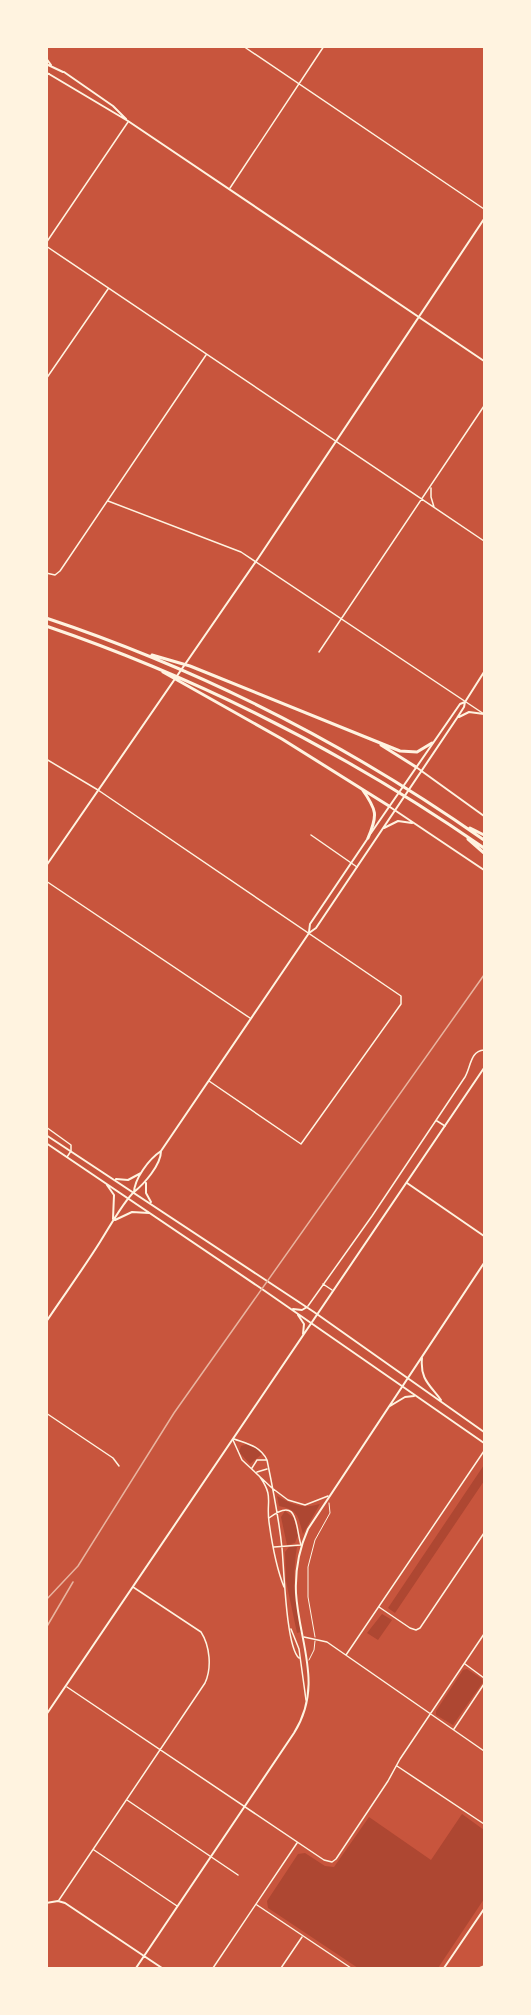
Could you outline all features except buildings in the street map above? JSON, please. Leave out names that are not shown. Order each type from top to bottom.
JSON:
[{"type":"highway","points":[[46,618],[140,652],[207,681],[304,729],[397,782],[484,840]]},
{"type":"highway","points":[[46,628],[61,631],[226,698],[321,746],[368,773],[484,848]]},
{"type":"highway","points":[[140,652],[190,666],[406,752],[420,751],[432,743]]},
{"type":"highway","points":[[156,668],[282,739],[389,806]]},
{"type":"highway","points":[[360,735],[416,767]]},
{"type":"highway","points":[[361,788],[375,810],[375,818],[368,838]]},
{"type":"highway","points":[[461,824],[484,835]]},
{"type":"highway","points":[[458,830],[484,853]]},
{"type":"main road","points":[[46,61],[63,72]]},
{"type":"main road","points":[[46,61],[113,106],[128,121]]},
{"type":"main road","points":[[47,73],[128,121],[484,361]]},
{"type":"main road","points":[[46,866],[256,561],[484,219]]},
{"type":"main road","points":[[134,1193],[134,1186],[143,1171],[154,1156],[161,1151],[309,933],[316,928],[358,867],[457,718],[484,672]]},
{"type":"main road","points":[[309,933],[310,924],[394,798],[460,704],[465,702]]},
{"type":"main road","points":[[457,718],[469,712],[484,714]]},
{"type":"main road","points":[[416,767],[484,816]]},
{"type":"main road","points":[[389,806],[484,870]]},
{"type":"main road","points":[[382,830],[398,821],[415,824]]},
{"type":"main road","points":[[46,1715],[484,1068]]},
{"type":"main road","points":[[46,1135],[307,1307],[484,1432]]},
{"type":"main road","points":[[46,1143],[312,1323],[484,1443]]},
{"type":"main road","points":[[46,1322],[129,1199],[140,1189],[159,1160],[161,1151]]},
{"type":"main road","points":[[113,1179],[128,1180],[143,1171]]},
{"type":"main road","points":[[148,1177],[145,1190],[153,1205]]},
{"type":"main road","points":[[105,1182],[114,1195],[113,1222]]},
{"type":"main road","points":[[407,1183],[484,1236]]},
{"type":"main road","points":[[113,1222],[132,1212],[152,1214]]},
{"type":"main road","points":[[136,1968],[294,1733],[305,1711],[310,1689],[296,1588],[301,1545],[308,1529],[327,1497],[484,1263]]},
{"type":"main road","points":[[290,1308],[300,1310],[307,1307]]},
{"type":"main road","points":[[290,1308],[303,1322],[302,1337]]},
{"type":"main road","points":[[423,1355],[421,1371],[442,1402]]},
{"type":"main road","points":[[387,1407],[407,1396],[423,1400]]},
{"type":"main road","points":[[46,1903],[58,1901],[67,1904],[162,1968]]},
{"type":"main road","points":[[444,1968],[484,1909]]},
{"type":"street","points":[[243,46],[484,209]]},
{"type":"street","points":[[229,189],[324,46]]},
{"type":"street","points":[[46,243],[128,121]]},
{"type":"street","points":[[46,246],[484,541]]},
{"type":"street","points":[[46,379],[109,288]]},
{"type":"street","points":[[46,573],[55,575],[60,571],[207,354]]},
{"type":"street","points":[[319,652],[484,406]]},
{"type":"street","points":[[431,486],[434,507]]},
{"type":"street","points":[[108,501],[231,547],[256,561],[484,714]]},
{"type":"street","points":[[46,759],[98,790],[402,998],[401,1004],[301,1144],[208,1081]]},
{"type":"street","points":[[311,835],[358,867]]},
{"type":"street","points":[[46,881],[250,1019]]},
{"type":"street","points":[[307,1307],[372,1216],[465,1077],[473,1055],[484,1050]]},
{"type":"street","points":[[436,1120],[445,1127]]},
{"type":"street","points":[[46,1127],[68,1141],[72,1148],[67,1157]]},
{"type":"street","points":[[323,1284],[333,1291]]},
{"type":"street","points":[[47,1310],[53,1312]]},
{"type":"street","points":[[46,1413],[113,1458],[119,1466]]},
{"type":"street","points":[[233,1439],[257,1448],[267,1460],[282,1547],[284,1588],[294,1652],[299,1658]]},
{"type":"street","points":[[233,1439],[240,1457],[288,1500],[301,1504],[313,1503],[327,1497]]},
{"type":"street","points":[[346,1655],[484,1451]]},
{"type":"street","points":[[252,1468],[256,1460],[260,1458],[267,1460]]},
{"type":"street","points":[[258,1474],[268,1468]]},
{"type":"street","points":[[258,1474],[268,1489],[269,1518],[279,1575],[284,1588]]},
{"type":"street","points":[[269,1518],[285,1509],[293,1514],[297,1522],[301,1545],[274,1547]]},
{"type":"street","points":[[378,1607],[416,1630],[484,1533]]},
{"type":"street","points":[[58,1901],[205,1683],[209,1673],[210,1664],[201,1632],[133,1587]]},
{"type":"street","points":[[291,1628],[298,1646],[305,1688],[305,1711]]},
{"type":"street","points":[[66,1686],[324,1860],[333,1861],[484,1634]]},
{"type":"street","points":[[303,1637],[325,1641],[484,1751]]},
{"type":"street","points":[[464,1664],[484,1678]]},
{"type":"street","points":[[454,1730],[484,1684]]},
{"type":"street","points":[[396,1765],[484,1824]]},
{"type":"street","points":[[126,1800],[238,1875]]},
{"type":"street","points":[[213,1968],[298,1842]]},
{"type":"street","points":[[94,1850],[178,1906]]},
{"type":"street","points":[[256,1904],[351,1968]]},
{"type":"street","points":[[280,1968],[303,1936]]},
{"type":"street","points":[[479,1968],[484,1966]]},
{"type":"lane","points":[[308,1662],[314,1650],[315,1639],[308,1597],[308,1574],[315,1540],[331,1510],[327,1497]]},
{"type":"shaded area","points":[[247,1444],[262,1454],[250,1464],[239,1452],[241,1446]]},
{"type":"shaded area","points":[[484,1465],[484,1481],[395,1613],[388,1608]]},
{"type":"shaded area","points":[[277,1496],[297,1505],[320,1504],[303,1534],[297,1515],[279,1506]]},
{"type":"shaded area","points":[[285,1511],[294,1518],[298,1535],[295,1543],[287,1545],[281,1517]]},
{"type":"shaded area","points":[[289,1547],[297,1547],[295,1589],[301,1632],[297,1633],[286,1581],[285,1552]]},
{"type":"shaded area","points":[[382,1614],[392,1620],[378,1640],[367,1633]]},
{"type":"shaded area","points":[[467,1669],[483,1682],[453,1725],[436,1715],[436,1711],[463,1670]]},
{"type":"shaded area","points":[[462,1814],[484,1830],[484,1899],[438,1968],[358,1968],[268,1908],[267,1901],[298,1854],[305,1853],[325,1866],[334,1867],[369,1817],[431,1860]]},
{"type":"railway","points":[[46,1600],[78,1566],[174,1413],[484,975]]},
{"type":"railway","points":[[46,1628],[73,1582]]}]
